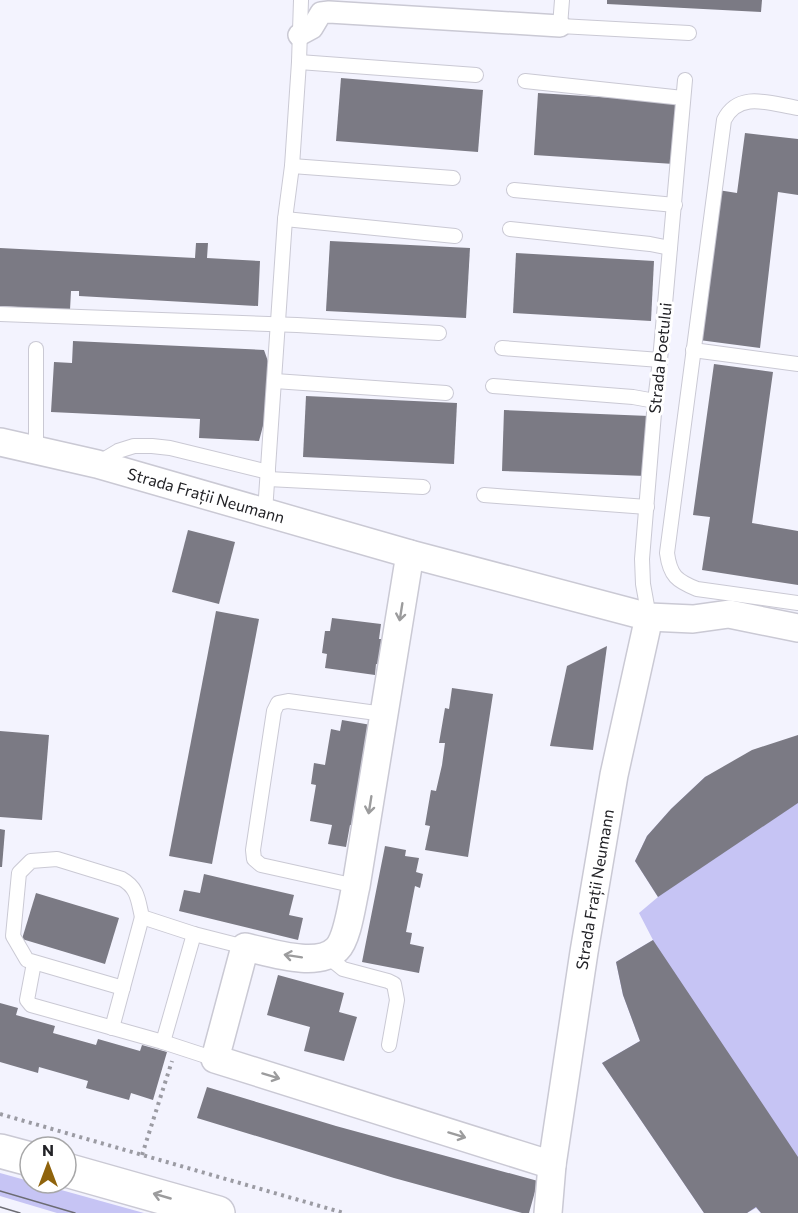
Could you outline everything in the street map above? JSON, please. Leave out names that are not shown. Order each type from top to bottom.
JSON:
[{"type":"main road","points":[[0,1151],[18,1156]]},
{"type":"main road","points":[[78,1173],[218,1213]]},
{"type":"street","points":[[299,35],[312,28],[321,13],[329,12],[561,26]]},
{"type":"street","name":"Strada Frații Neumann","points":[[0,442],[97,464],[411,554],[649,617],[693,619],[729,614],[798,628]]},
{"type":"street","points":[[411,554],[356,886],[343,937],[337,949],[327,956],[313,959],[245,947],[215,1059],[552,1165]]},
{"type":"street","name":"Strada Frații Neumann","points":[[548,1213],[552,1165],[584,952],[614,776],[649,617]]},
{"type":"lane","points":[[265,512],[285,219],[292,166],[301,0]]},
{"type":"lane","points":[[562,0],[561,26],[689,33]]},
{"type":"lane","points":[[299,62],[476,75]]},
{"type":"lane","name":"Strada Poetului","points":[[649,617],[643,584],[642,560],[685,80]]},
{"type":"lane","points":[[525,81],[683,98]]},
{"type":"lane","points":[[798,108],[749,100],[730,109],[724,120],[667,553],[673,575],[682,584],[697,589],[798,603]]},
{"type":"lane","points":[[292,166],[453,178]]},
{"type":"lane","points":[[514,190],[675,205]]},
{"type":"lane","points":[[285,219],[455,236]]},
{"type":"lane","points":[[510,230],[670,248]]},
{"type":"lane","points":[[0,314],[278,324],[439,333]]},
{"type":"lane","points":[[502,348],[660,360]]},
{"type":"lane","points":[[36,349],[36,449]]},
{"type":"lane","points":[[693,350],[798,364]]},
{"type":"lane","points":[[275,381],[446,393]]},
{"type":"lane","points":[[493,386],[633,397],[655,401]]},
{"type":"lane","points":[[97,464],[118,451],[134,446],[152,446],[170,448],[268,475],[423,487]]},
{"type":"lane","points":[[484,495],[647,507]]},
{"type":"lane","points":[[356,886],[261,865],[254,859],[253,850],[274,711],[278,703],[288,700],[384,714]]},
{"type":"lane","points":[[112,1028],[123,988],[142,917],[135,892],[131,885],[122,879],[57,859],[31,861],[19,873],[13,936],[27,960],[123,988]]},
{"type":"lane","points":[[142,917],[245,947]]},
{"type":"lane","points":[[163,1042],[194,934]]},
{"type":"lane","points":[[327,956],[343,969],[394,984],[397,1000],[389,1045]]},
{"type":"lane","points":[[34,963],[27,994],[29,1004],[215,1059]]},
{"type":"path","points":[[142,1155],[177,1046]]},
{"type":"path","points":[[0,1114],[344,1213]]},
{"type":"shaded area","points":[[798,736],[798,1213],[761,1213],[756,1208],[747,1213],[704,1213],[602,1063],[640,1041],[623,995],[616,962],[653,940],[639,913],[658,897],[635,861],[647,836],[671,809],[705,777]]},
{"type":"shaded area","points":[[0,1173],[18,1178],[18,1195],[78,1195],[144,1213],[57,1213],[0,1196]]},
{"type":"building","points":[[607,0],[762,0],[761,12],[607,4]]},
{"type":"building","points":[[341,78],[483,90],[478,152],[336,141]]},
{"type":"building","points":[[538,93],[678,102],[674,164],[534,155]]},
{"type":"building","points":[[745,133],[798,139],[798,195],[778,192],[760,348],[699,340],[718,190],[737,193]]},
{"type":"building","points":[[330,241],[470,248],[466,318],[326,311]]},
{"type":"building","points":[[196,243],[208,243],[207,258],[260,261],[258,306],[79,296],[79,291],[71,291],[70,310],[0,306],[0,248],[195,258]]},
{"type":"building","points":[[516,253],[654,261],[651,321],[513,313]]},
{"type":"building","points":[[73,341],[264,350],[275,381],[259,441],[199,438],[200,419],[51,412],[54,362],[72,363]]},
{"type":"building","points":[[714,364],[773,372],[752,523],[798,531],[798,585],[702,570],[710,517],[693,515]]},
{"type":"building","points":[[306,396],[457,403],[454,464],[303,457]]},
{"type":"building","points":[[504,410],[649,416],[646,476],[502,471]]},
{"type":"building","points":[[188,530],[235,542],[219,604],[172,592]]},
{"type":"building","points":[[216,611],[259,619],[212,864],[169,856]]},
{"type":"building","points":[[332,618],[381,624],[379,639],[384,639],[381,665],[376,664],[375,675],[325,668],[327,654],[322,653],[325,631],[330,631]]},
{"type":"building","points":[[607,646],[593,750],[550,746],[567,666]]},
{"type":"building","points":[[452,688],[493,694],[468,857],[425,850],[430,826],[425,825],[431,790],[436,791],[442,765],[445,743],[439,743],[445,708],[449,709]]},
{"type":"building","points":[[342,720],[377,726],[360,827],[350,825],[346,847],[328,844],[332,825],[310,821],[316,785],[311,784],[314,763],[325,765],[331,729],[340,731]]},
{"type":"building","points":[[0,731],[49,735],[42,820],[0,817]]},
{"type":"building","points":[[798,735],[798,803],[658,897],[635,861],[647,836],[671,809],[705,777],[752,750]]},
{"type":"building","points":[[0,829],[5,830],[2,867],[0,867]]},
{"type":"building","points":[[385,846],[406,850],[405,856],[419,858],[416,872],[423,874],[420,888],[415,886],[406,932],[412,933],[410,944],[424,947],[419,973],[362,962]]},
{"type":"building","points":[[204,874],[294,895],[289,915],[303,918],[298,940],[179,911],[184,890],[200,893]]},
{"type":"building","points":[[36,893],[119,918],[105,964],[22,939]]},
{"type":"building","points":[[653,940],[798,1157],[798,1213],[761,1213],[756,1207],[747,1213],[704,1213],[602,1063],[640,1041],[623,995],[616,962]]},
{"type":"building","points":[[278,975],[344,993],[339,1012],[357,1017],[344,1061],[304,1051],[310,1027],[267,1015]]},
{"type":"building","points":[[0,1003],[18,1008],[16,1015],[55,1026],[53,1033],[96,1045],[98,1039],[140,1051],[142,1045],[167,1052],[153,1100],[131,1093],[129,1100],[86,1088],[88,1081],[39,1067],[38,1073],[0,1062]]},
{"type":"building","points":[[207,1087],[336,1126],[538,1181],[529,1213],[394,1178],[197,1118]]},
{"type":"tram line","points":[[0,1191],[75,1213]]},
{"type":"tram line","points":[[0,1207],[20,1213]]}]
